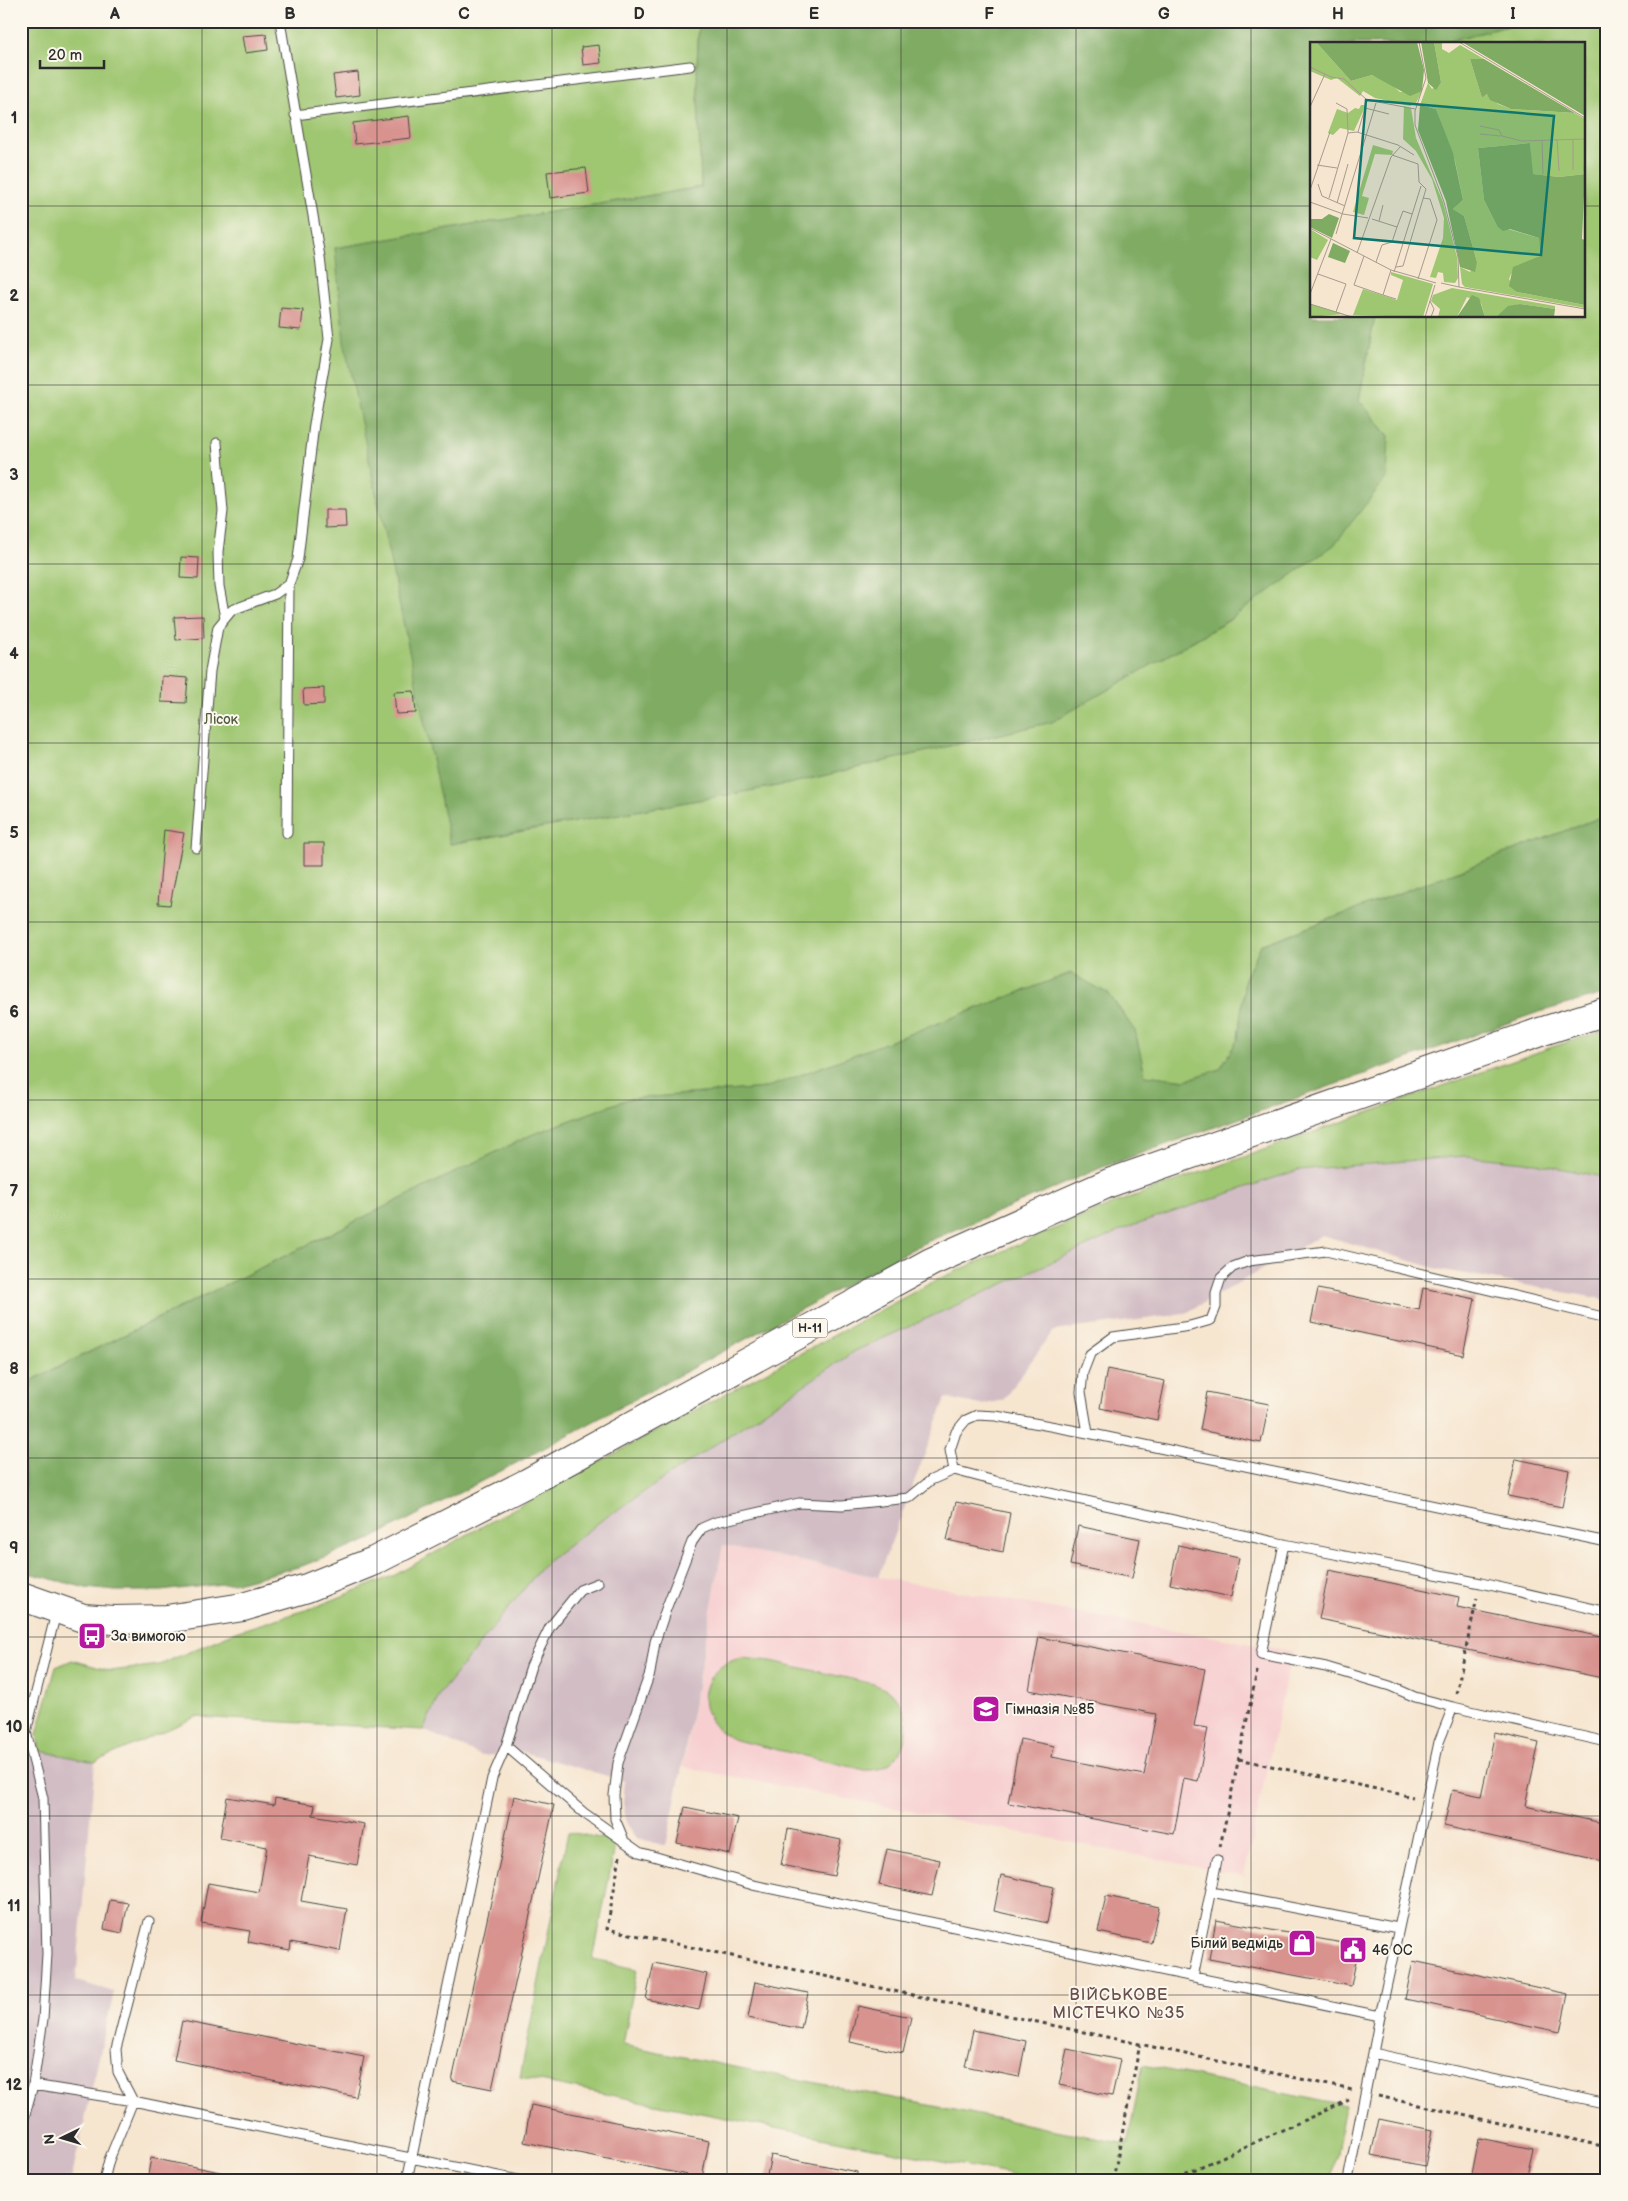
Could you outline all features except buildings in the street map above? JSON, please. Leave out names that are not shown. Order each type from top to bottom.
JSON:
[{"type":"main road","name":"Н-11","points":[[21,1596],[57,1610],[91,1618],[114,1620],[167,1619],[243,1606],[307,1588],[374,1561],[527,1483],[940,1258],[1110,1183],[1533,1035],[1607,1011]]},
{"type":"lane","points":[[280,21],[320,257],[330,339],[314,424],[298,559],[289,584],[287,833]]},
{"type":"lane","points":[[295,115],[690,66]]},
{"type":"lane","points":[[217,443],[223,511],[218,552],[219,586],[225,618]]},
{"type":"lane","points":[[196,848],[210,671],[218,627],[232,610],[275,594],[289,584]]},
{"type":"lane","points":[[1088,1433],[1082,1392],[1083,1372],[1090,1354],[1113,1337],[1190,1326],[1211,1320],[1216,1307],[1216,1293],[1221,1278],[1233,1267],[1249,1261],[1326,1251],[1607,1318]]},
{"type":"lane","points":[[954,1470],[950,1450],[956,1432],[966,1420],[977,1415],[1020,1419],[1607,1542]]},
{"type":"lane","points":[[623,1838],[615,1819],[614,1795],[618,1763],[650,1674],[655,1642],[666,1609],[692,1542],[702,1528],[716,1522],[798,1503],[842,1505],[909,1498],[931,1480],[954,1470],[995,1481],[1284,1544],[1481,1583],[1607,1612]]},
{"type":"lane","points":[[1284,1544],[1261,1654],[1326,1667],[1390,1686],[1415,1697],[1453,1707],[1607,1742]]},
{"type":"lane","points":[[407,2180],[492,1778],[506,1746],[531,1666],[550,1627],[580,1590],[598,1583]]},
{"type":"lane","points":[[21,2129],[33,2085],[43,2019],[47,1954],[43,1798],[26,1732],[57,1610]]},
{"type":"lane","points":[[1348,2180],[1398,1928],[1426,1800],[1439,1742],[1453,1707]]},
{"type":"lane","points":[[506,1746],[584,1813],[623,1838],[639,1852],[753,1885],[1380,2016]]},
{"type":"lane","points":[[1193,1977],[1217,1860]]},
{"type":"lane","points":[[1211,1892],[1398,1928]]},
{"type":"lane","points":[[104,2180],[109,2160],[133,2101],[118,2072],[116,2048],[149,1921]]},
{"type":"lane","points":[[1373,2053],[1607,2104]]},
{"type":"lane","points":[[33,2085],[133,2101],[518,2180]]},
{"type":"path","points":[[1453,1707],[1481,1583]]},
{"type":"path","points":[[1217,1860],[1261,1654]]},
{"type":"path","points":[[1239,1759],[1426,1800]]},
{"type":"path","points":[[623,1838],[607,1929],[1607,2147]]},
{"type":"path","points":[[1113,2180],[1140,2044]]},
{"type":"path","points":[[1171,2180],[1366,2093]]},
{"type":"shaded area","points":[[1466,1156],[1535,1163],[1607,1178],[1607,1300],[1438,1269],[1322,1235],[1184,1314],[1053,1331],[1003,1400],[981,1405],[946,1398],[878,1577],[723,1545],[666,1846],[637,1838],[627,1824],[623,1803],[625,1781],[523,1752],[482,1756],[423,1730],[441,1692],[544,1564],[602,1520],[855,1351],[1129,1227],[1298,1170]]},
{"type":"shaded area","name":"Гімназія №85","points":[[723,1545],[878,1577],[1292,1651],[1244,1876],[683,1767]]},
{"type":"shaded area","points":[[21,1747],[95,1762],[76,1981],[114,1992],[71,2180],[21,2180]]},
{"type":"green space","name":"Лісок","points":[[21,21],[699,21],[697,66],[701,187],[335,248],[451,844],[788,784],[1051,722],[1230,620],[1389,436],[1359,400],[1375,318],[1586,318],[1586,42],[1445,42],[1527,21],[1607,21],[1607,815],[1261,945],[1245,979],[1238,1039],[1220,1069],[1186,1080],[1145,1075],[1135,1031],[1071,973],[766,1088],[628,1099],[531,1135],[34,1379],[26,1454],[25,1484],[21,1504]]},
{"type":"green space","points":[[699,21],[1527,21],[1445,42],[1310,42],[1310,318],[1375,318],[1359,400],[1389,436],[1387,477],[1334,545],[1229,620],[1052,722],[788,784],[450,844],[344,342],[335,248],[701,187],[697,66]]},
{"type":"green space","points":[[1607,815],[1607,993],[1536,1013],[1103,1167],[922,1244],[522,1460],[369,1540],[302,1566],[240,1582],[161,1591],[115,1591],[86,1588],[21,1571],[21,1504],[25,1484],[22,1414],[33,1380],[531,1135],[628,1099],[766,1088],[1071,973],[1109,994],[1135,1031],[1145,1075],[1186,1080],[1220,1069],[1238,1039],[1245,979],[1261,945]]},
{"type":"green space","points":[[1607,1030],[1607,1178],[1535,1163],[1466,1156],[1298,1170],[1129,1227],[855,1351],[602,1520],[544,1564],[441,1692],[423,1730],[196,1717],[95,1762],[40,1751],[37,1734],[56,1667],[72,1660],[111,1671],[159,1665],[235,1632],[315,1607],[395,1575],[540,1494],[940,1278],[1115,1203],[1552,1047]]},
{"type":"green space","points":[[742,1658],[771,1661],[874,1684],[889,1692],[897,1698],[903,1709],[906,1721],[906,1734],[903,1746],[889,1764],[878,1769],[865,1770],[735,1740],[721,1732],[711,1721],[705,1709],[704,1696],[708,1683],[715,1672],[726,1663]]},
{"type":"green space","points":[[568,1832],[616,1841],[593,1960],[637,1969],[623,2045],[1127,2144],[1143,2065],[1345,2106],[1331,2180],[1037,2180],[520,2077]]},
{"type":"place","name":"За вимогою","points":[[92,1636]]},
{"type":"place","name":"Гімназія №85","points":[[986,1709]]},
{"type":"place","name":"Білий ведмідь","points":[[1302,1943]]},
{"type":"place","name":"46 ОС","points":[[1353,1950]]},
{"type":"district","name":"ВІЙСЬКОВЕ МІСТЕЧКО №35","points":[[1119,2003]]}]
